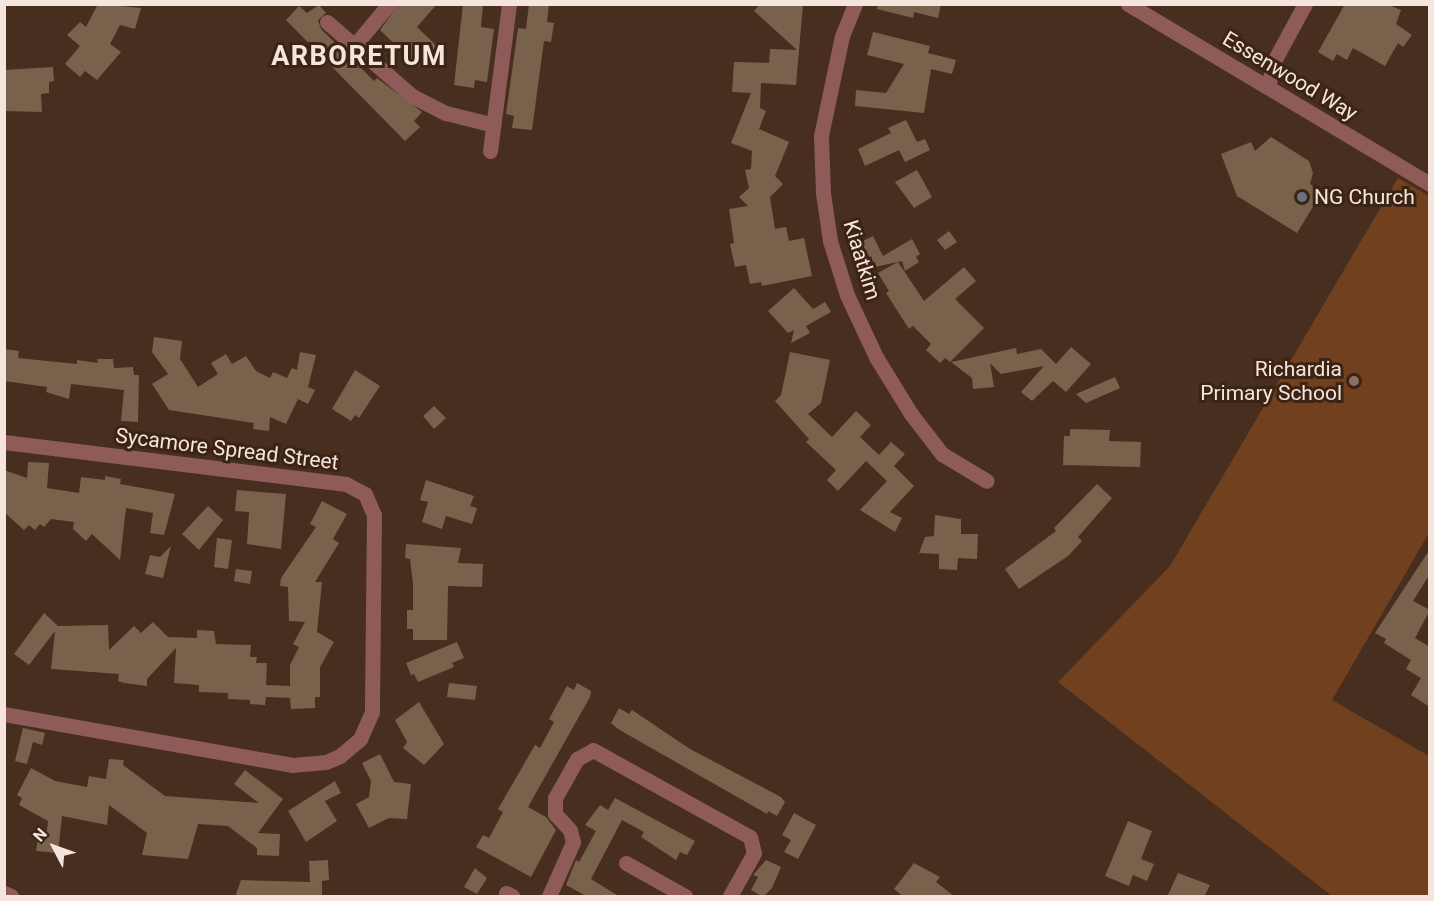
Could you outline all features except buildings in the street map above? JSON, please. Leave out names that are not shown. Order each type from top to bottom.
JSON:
[{"type":"street","points":[[354,46],[389,4]]},
{"type":"street","points":[[490,151],[509,4]]},
{"type":"street","name":"Kiaatkim","points":[[855,4],[839,46],[821,136],[823,193],[830,241],[848,295],[876,357],[911,414],[942,454],[987,481]]},
{"type":"street","name":"Essenwood Way","points":[[1128,4],[1430,184]]},
{"type":"street","points":[[1268,87],[1274,62],[1305,4]]},
{"type":"street","points":[[327,22],[398,86],[428,106],[494,125]]},
{"type":"street","name":"Sycamore Spread Street","points":[[4,442],[346,484],[365,494],[374,514],[372,712],[360,739],[340,756],[326,762],[293,765],[4,714]]},
{"type":"street","points":[[549,897],[573,842],[570,830],[555,814],[555,798],[577,759],[593,750],[750,837],[754,853],[730,897]]},
{"type":"street","points":[[626,863],[685,896]]},
{"type":"street","points":[[4,893],[11,897]]},
{"type":"shaded area","name":"Richardia Primary School","points":[[1398,178],[1429,196],[1429,533],[1332,700],[1429,756],[1429,896],[1332,896],[1058,682],[1170,566]]},
{"type":"place","name":"NG Church","points":[[1302,197]]},
{"type":"place","name":"Richardia Primary School","points":[[1354,381]]},
{"type":"district","name":"ARBORETUM","points":[[359,57]]}]
